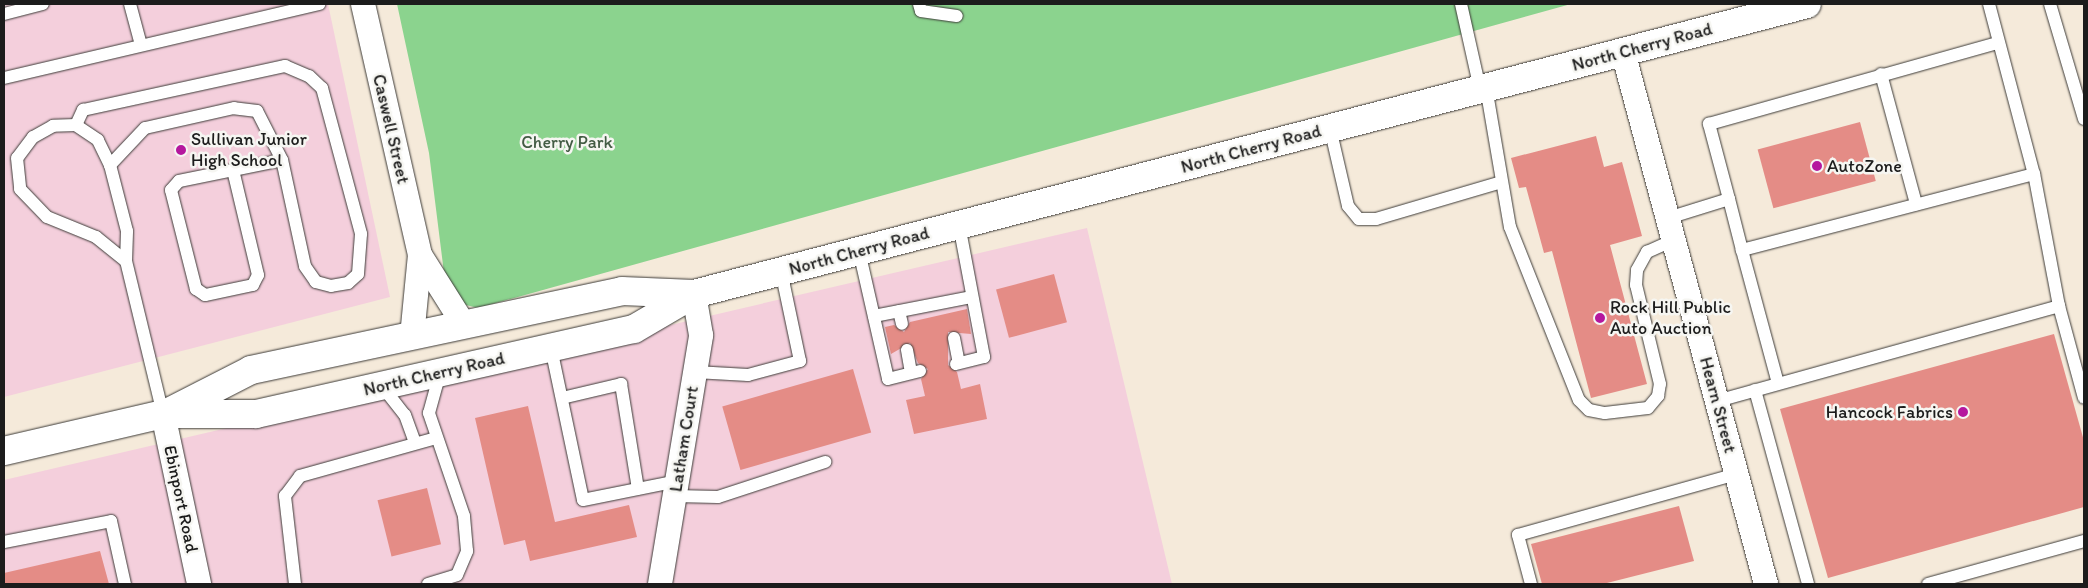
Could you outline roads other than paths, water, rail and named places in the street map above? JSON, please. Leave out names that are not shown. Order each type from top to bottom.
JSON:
[{"type":"main road","name":"North Cherry Road","points":[[4,451],[163,414],[256,414],[634,329],[694,294],[1807,4]]},
{"type":"main road","name":"North Cherry Road","points":[[163,414],[251,370],[622,291],[694,294]]},
{"type":"street","name":"Caswell Street","points":[[363,4],[420,255],[412,336]]},
{"type":"street","name":"Hearn Street","points":[[1623,52],[1766,584]]},
{"type":"street","name":"Caswell Street","points":[[420,255],[464,325]]},
{"type":"street","name":"Latham Court","points":[[660,584],[701,335],[694,294]]},
{"type":"street","name":"Ebinport Road","points":[[163,414],[200,584]]},
{"type":"lane","points":[[4,14],[43,4]]},
{"type":"lane","points":[[130,4],[141,45]]},
{"type":"lane","points":[[4,78],[319,4]]},
{"type":"lane","points":[[918,4],[922,11],[957,16]]},
{"type":"lane","points":[[1461,4],[1483,88],[1502,182],[1525,269],[1579,400],[1589,410],[1605,414],[1648,408],[1658,396],[1660,384],[1636,285],[1637,270],[1647,252],[1671,229],[1729,200]]},
{"type":"lane","points":[[1989,4],[1997,42],[2034,174],[2059,306],[2084,398]]},
{"type":"lane","points":[[2050,4],[2084,119]]},
{"type":"lane","points":[[1778,383],[1709,124],[1997,42]]},
{"type":"lane","points":[[76,125],[83,110],[276,68],[286,66],[309,76],[322,88],[361,234],[358,274],[348,283],[331,286],[316,282],[305,266],[282,160],[257,111],[234,108],[146,128],[110,165]]},
{"type":"lane","points":[[1881,74],[1916,204]]},
{"type":"lane","points":[[126,261],[96,237],[47,217],[20,189],[17,158],[33,136],[53,126],[76,125],[98,140],[110,165],[128,231],[126,261],[163,414]]},
{"type":"lane","points":[[1330,128],[1348,206],[1359,219],[1376,219],[1502,182]]},
{"type":"lane","points":[[233,170],[258,275],[253,285],[205,294],[196,289],[171,190],[179,181],[282,160]]},
{"type":"lane","points":[[1742,250],[2034,174]]},
{"type":"lane","points":[[954,338],[958,364],[984,357],[959,225]]},
{"type":"lane","points":[[859,251],[888,379],[916,372],[907,350]]},
{"type":"lane","points":[[695,372],[748,375],[800,361],[781,271]]},
{"type":"lane","points":[[874,316],[899,311],[923,312],[948,307],[972,297]]},
{"type":"lane","points":[[1717,401],[2059,306]]},
{"type":"lane","points":[[899,311],[902,324]]},
{"type":"lane","points":[[551,348],[583,500],[638,489],[676,488],[718,496],[825,462]]},
{"type":"lane","points":[[428,584],[457,575],[467,551],[464,516],[429,413],[440,373]]},
{"type":"lane","points":[[562,398],[621,384],[638,489]]},
{"type":"lane","points":[[382,386],[405,415],[415,443]]},
{"type":"lane","points":[[1755,390],[1808,584]]},
{"type":"lane","points":[[295,584],[285,496],[300,476],[436,438]]},
{"type":"lane","points":[[1531,584],[1518,535],[1737,474]]},
{"type":"lane","points":[[4,542],[111,521],[125,584]]},
{"type":"lane","points":[[1928,584],[2084,541]]},
{"type":"place","name":"Sullivan Junior High School","points":[[181,150]]},
{"type":"place","name":"AutoZone","points":[[1817,166]]},
{"type":"place","name":"Rock Hill Public Auto Auction","points":[[1600,318]]},
{"type":"place","name":"Hancock Fabrics","points":[[1963,412]]},
{"type":"park label","name":"Cherry Park","points":[[567,142]]}]
